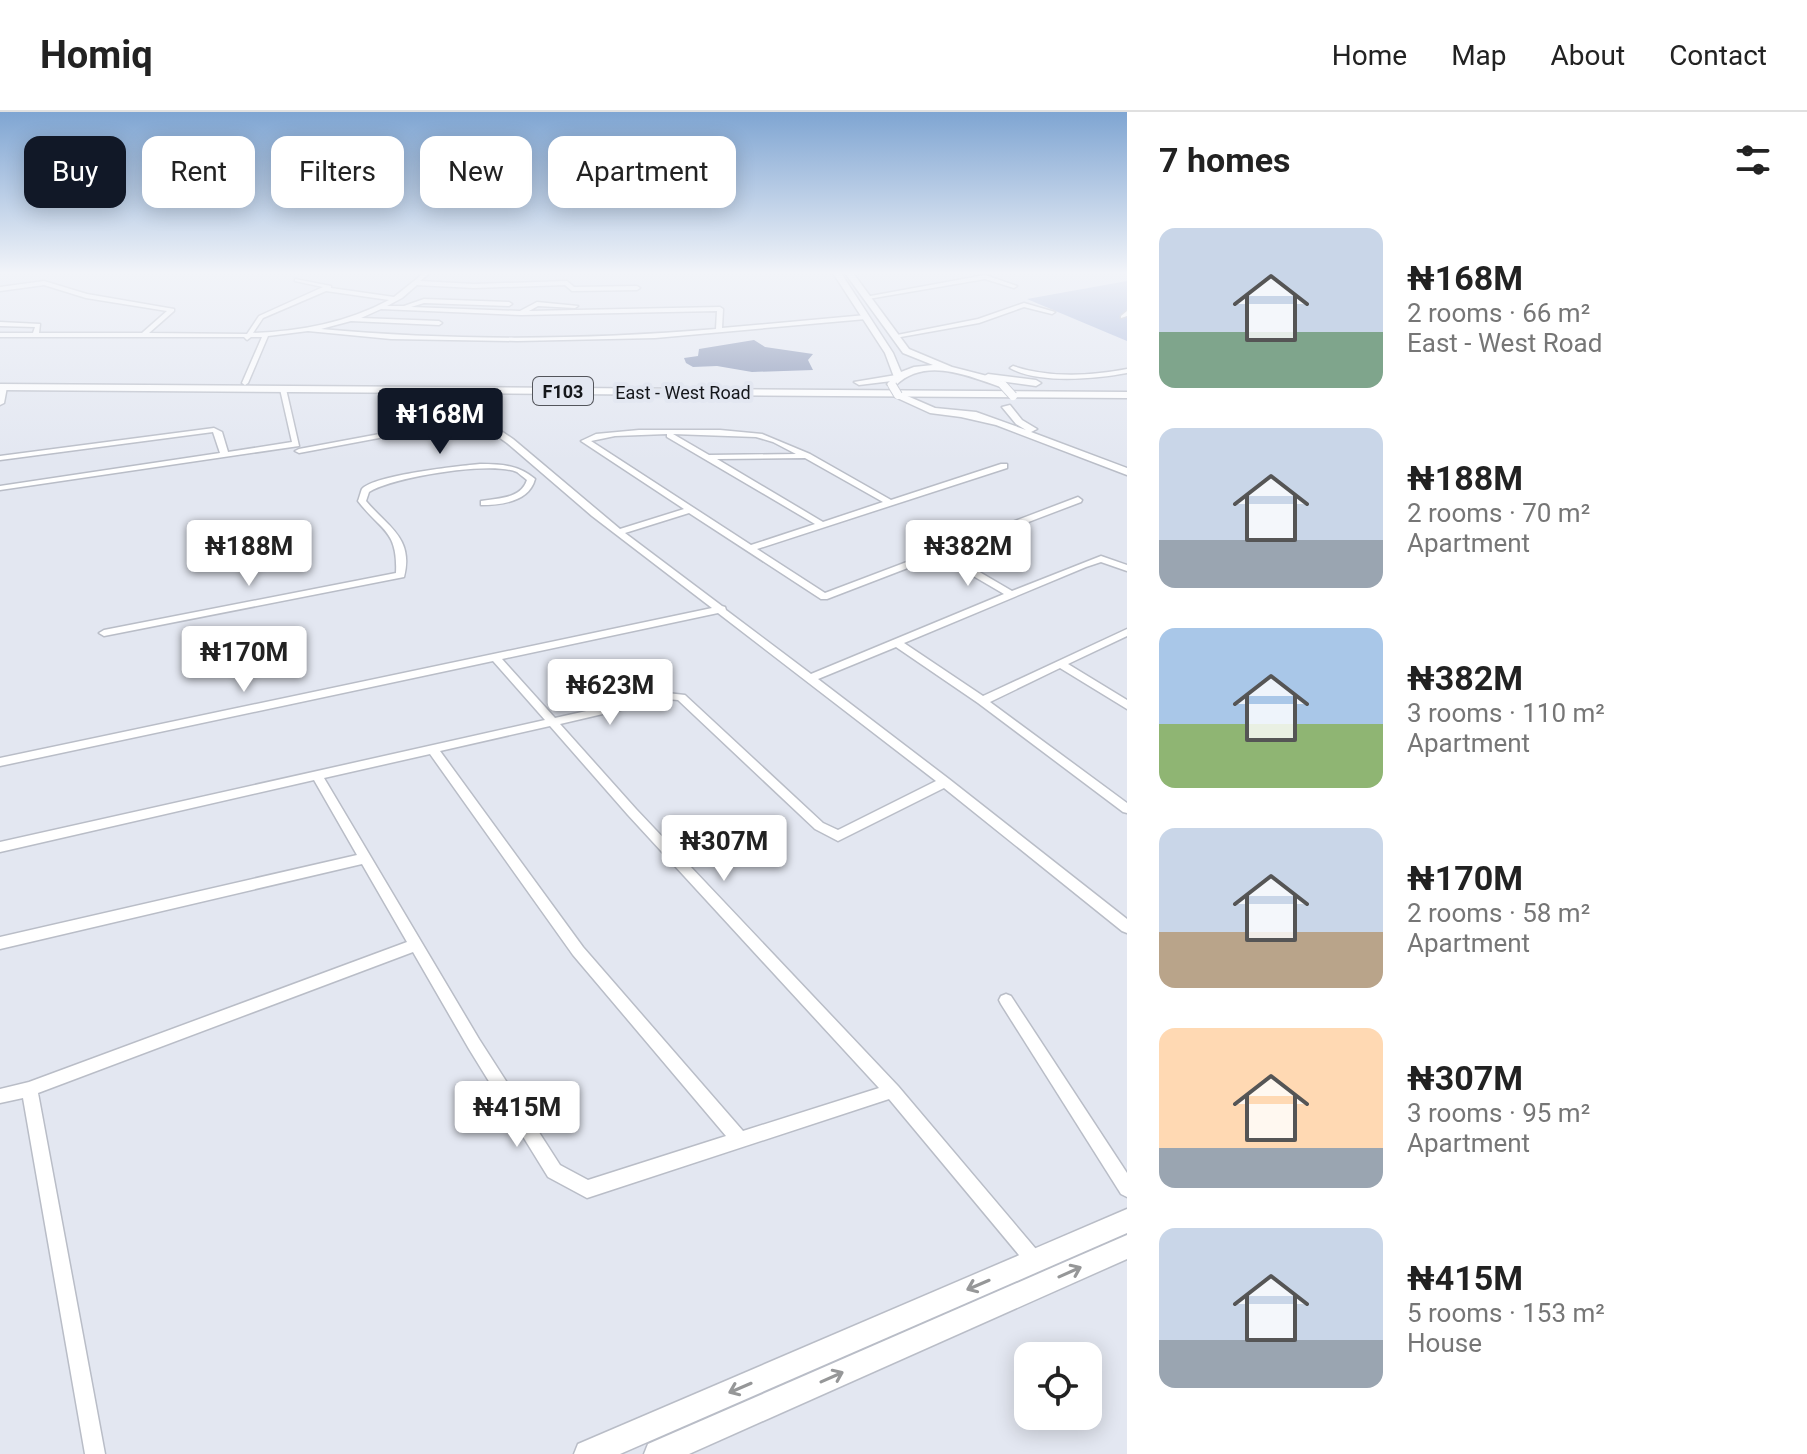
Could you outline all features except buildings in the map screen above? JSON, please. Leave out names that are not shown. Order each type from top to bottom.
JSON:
[{"type":"main road","points":[[877,336],[895,365],[896,384],[910,403]]},
{"type":"main road","points":[[895,336],[913,355],[950,369],[988,377],[1127,392]]},
{"type":"main road","points":[[630,389],[694,381],[896,384],[917,370],[950,369]]},
{"type":"main road","points":[[988,377],[1003,385],[1027,426],[1127,465]]},
{"type":"main road","name":"East - West Road","points":[[1,385],[245,383],[1127,392]]},
{"type":"main road","name":"East - West Road","points":[[1,385],[456,391],[630,389]]},
{"type":"main road","points":[[630,389],[697,396],[868,397],[910,403],[999,423],[1127,472]]},
{"type":"main road","points":[[965,415],[1011,402],[1127,392]]},
{"type":"main road","points":[[588,1454],[1127,1221]]},
{"type":"main road","points":[[658,1454],[1127,1247]]},
{"type":"street","points":[[165,336],[272,336]]},
{"type":"street","points":[[376,336],[505,339],[585,336]]},
{"type":"street","points":[[245,383],[265,337]]},
{"type":"street","points":[[1013,368],[1027,373],[1090,375],[1127,371]]},
{"type":"street","points":[[0,403],[1,385]]},
{"type":"street","points":[[0,488],[296,444],[283,389]]},
{"type":"street","points":[[456,391],[476,418],[510,441],[619,532],[1124,919]]},
{"type":"street","points":[[299,451],[476,418]]},
{"type":"street","points":[[0,458],[214,430],[225,455]]},
{"type":"street","points":[[890,503],[807,456],[756,435],[607,432],[585,441],[824,597],[1078,500]]},
{"type":"street","points":[[667,434],[822,525]]},
{"type":"street","points":[[706,457],[807,456]]},
{"type":"street","points":[[104,633],[401,575],[403,553],[394,533],[362,501],[365,491],[373,486],[496,464],[519,468],[531,479],[526,491],[517,496],[484,503]]},
{"type":"street","points":[[748,549],[1004,466]]},
{"type":"street","points":[[619,532],[690,510]]},
{"type":"street","points":[[940,553],[1012,595]]},
{"type":"street","points":[[812,678],[1101,559],[1127,568]]},
{"type":"street","points":[[0,762],[722,609]]},
{"type":"street","points":[[982,701],[1127,632]]},
{"type":"street","points":[[897,643],[982,701],[1127,809]]},
{"type":"street","points":[[495,657],[892,1091],[1035,1261]]},
{"type":"street","points":[[1061,664],[1127,705]]},
{"type":"street","points":[[0,847],[667,696],[681,697],[819,826],[838,836],[945,782]]},
{"type":"street","points":[[433,750],[578,951],[740,1140]]},
{"type":"street","points":[[318,777],[554,1171],[587,1189],[892,1091]]},
{"type":"street","points":[[0,943],[365,858]]},
{"type":"street","points":[[0,1096],[29,1089],[416,945]]},
{"type":"street","points":[[1006,1000],[1127,1188]]},
{"type":"street","points":[[29,1089],[95,1454]]},
{"type":"shaded area","points":[[754,340],[765,347],[813,354],[808,360],[813,370],[752,372],[717,366],[693,367],[684,358],[698,356],[699,349]]}]
